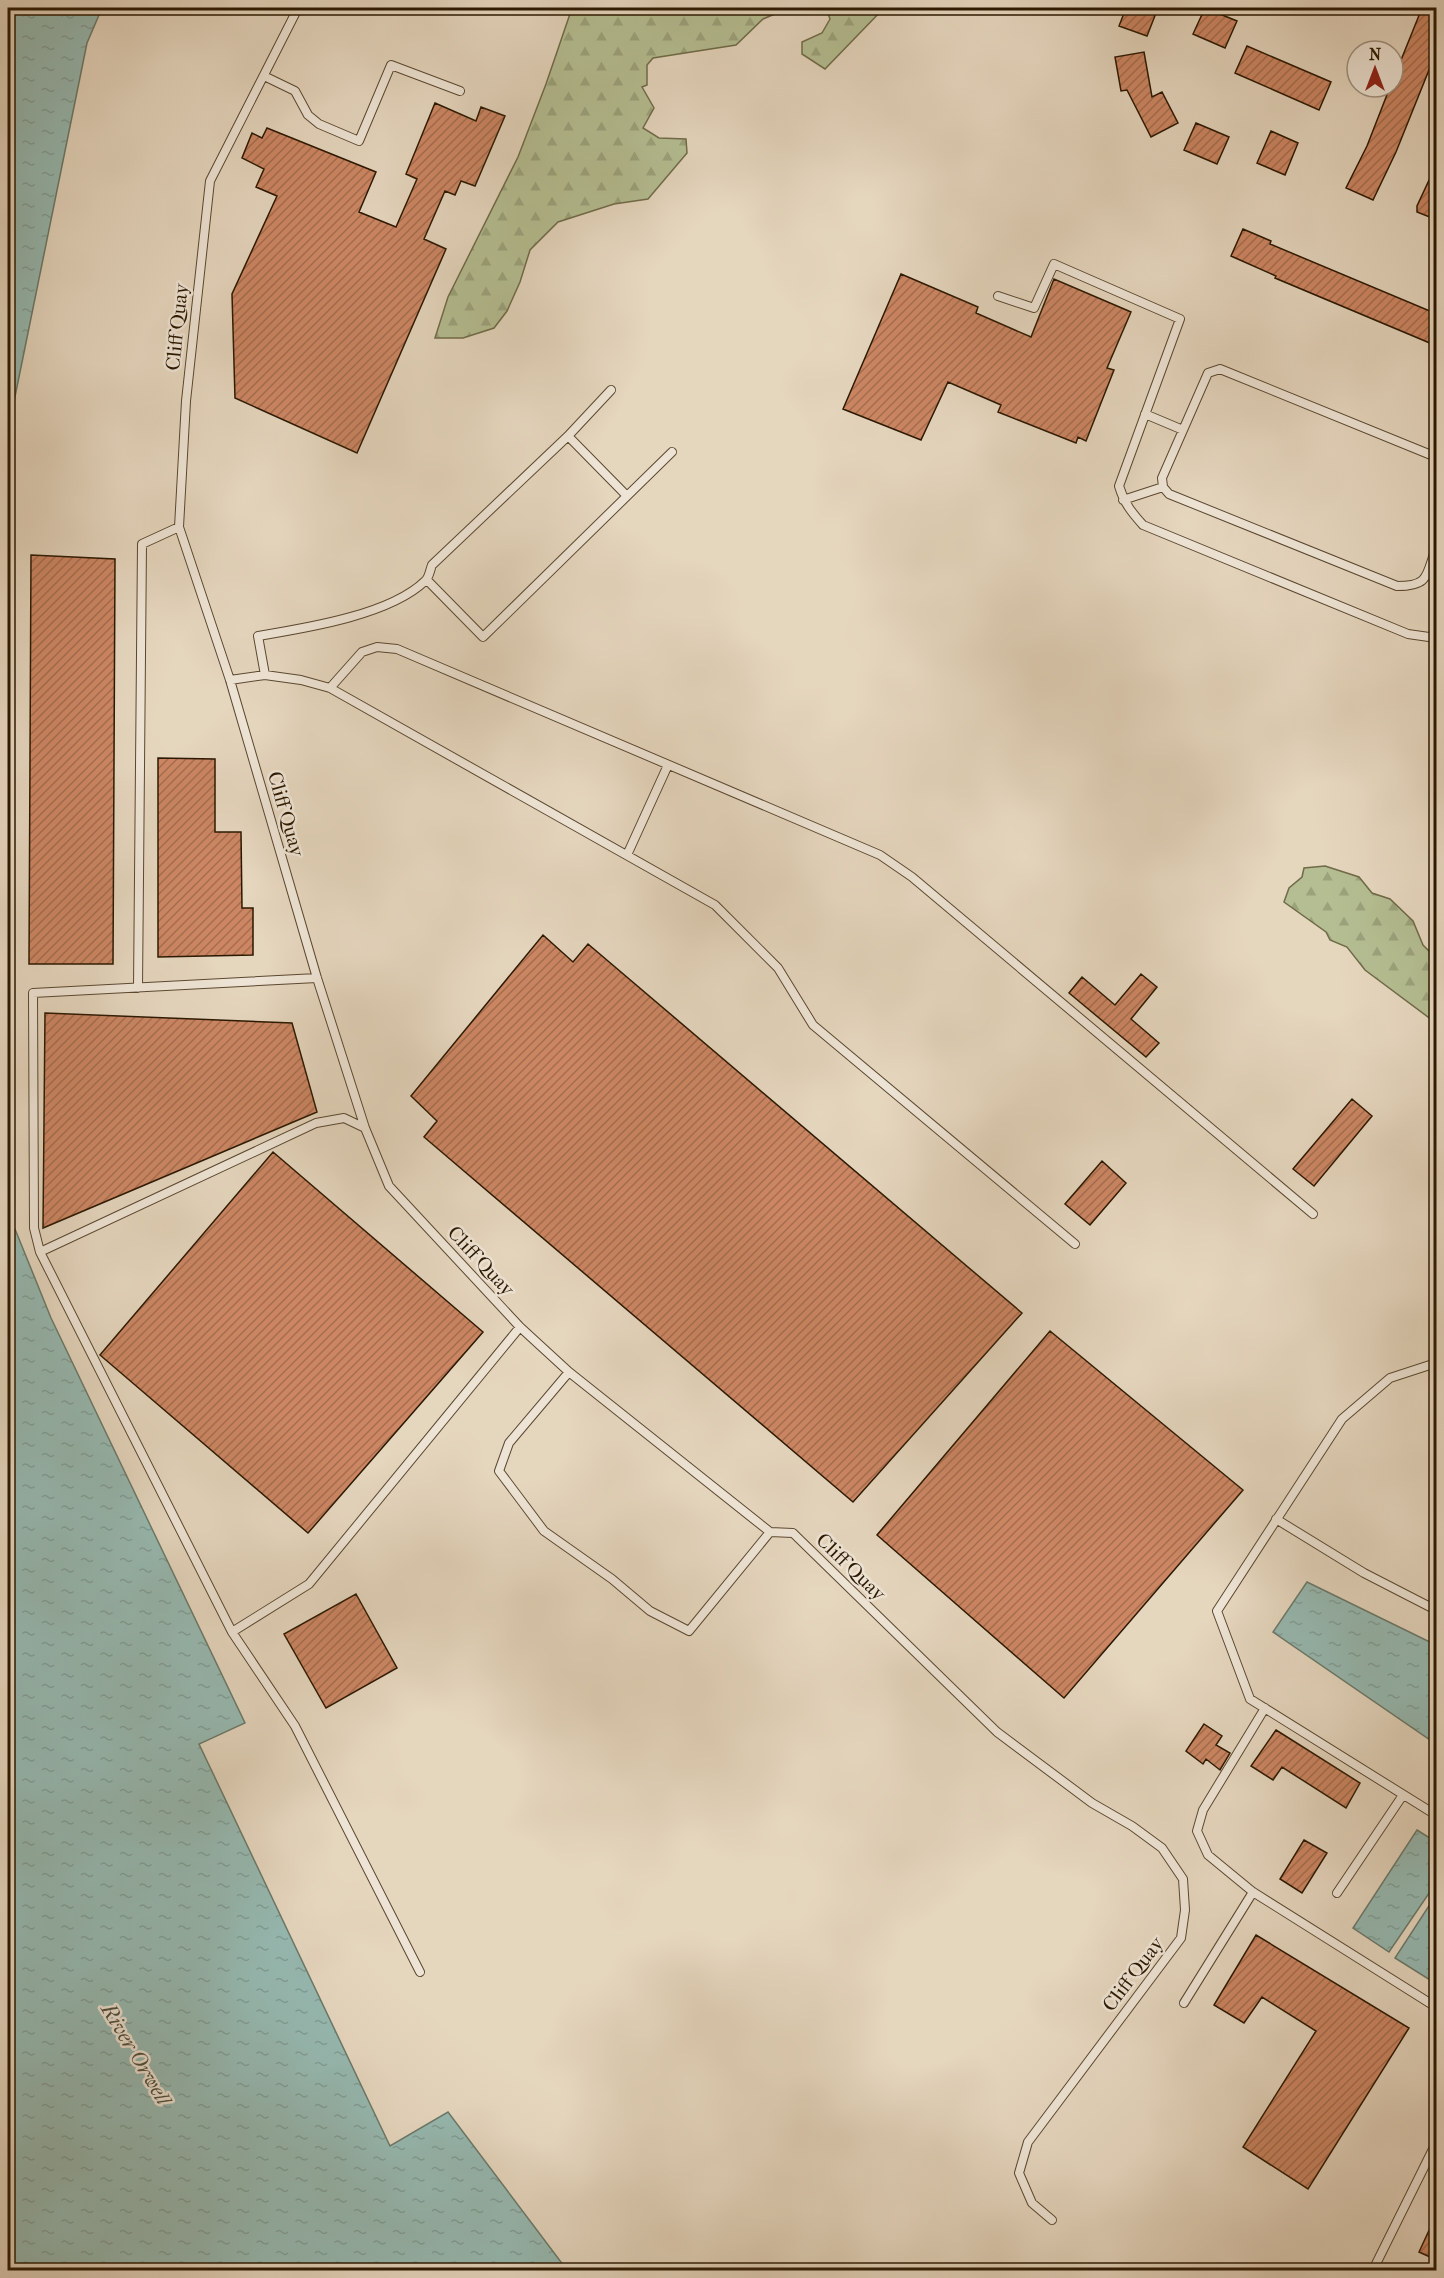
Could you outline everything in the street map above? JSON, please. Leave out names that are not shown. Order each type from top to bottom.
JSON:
[{"type":"lane","name":"Cliff Quay","points":[[298,8],[210,181],[186,401],[179,527],[230,680],[317,978],[365,1128],[389,1186],[520,1328],[569,1372],[770,1532],[793,1533],[997,1732],[1092,1803],[1132,1826],[1162,1848],[1183,1879],[1185,1910],[1181,1938],[1028,2142],[1018,2173],[1032,2203],[1052,2220]]},
{"type":"lane","points":[[264,76],[295,91],[308,115],[319,124],[359,141],[391,65],[460,91]]},
{"type":"lane","points":[[998,296],[1034,308],[1054,264],[1180,319],[1119,486],[1123,500],[1143,525],[1408,634],[1429,637],[1437,635]]},
{"type":"lane","points":[[1437,457],[1220,369],[1208,373],[1162,478],[1163,487],[1169,494],[1398,586],[1416,585],[1423,582],[1437,548]]},
{"type":"lane","points":[[265,675],[258,636],[318,625],[395,603],[427,580],[432,564],[568,436],[612,390]]},
{"type":"lane","points":[[1146,414],[1184,430]]},
{"type":"lane","points":[[568,436],[627,496]]},
{"type":"lane","points":[[427,580],[483,637],[672,452]]},
{"type":"lane","points":[[1123,500],[1163,487]]},
{"type":"lane","points":[[138,988],[142,544],[179,527]]},
{"type":"lane","points":[[330,688],[362,652],[377,646],[397,649],[880,855],[912,877],[1313,1214]]},
{"type":"lane","points":[[230,680],[265,675],[301,680],[330,688],[715,905],[778,968],[813,1025],[1076,1244]]},
{"type":"lane","points":[[627,855],[668,765]]},
{"type":"lane","points":[[317,978],[33,993],[34,1228],[40,1252],[232,1632],[295,1726],[420,1972]]},
{"type":"lane","points":[[40,1252],[316,1123],[344,1118],[365,1128]]},
{"type":"lane","points":[[232,1632],[309,1584],[520,1328]]},
{"type":"lane","points":[[1437,1363],[1390,1378],[1342,1419],[1217,1611],[1250,1699],[1437,1815]]},
{"type":"lane","points":[[569,1372],[509,1443],[499,1471],[544,1531],[612,1579],[650,1611],[689,1631],[770,1532]]},
{"type":"lane","points":[[1276,1519],[1364,1573],[1437,1611]]},
{"type":"lane","points":[[1265,1708],[1203,1810],[1197,1831],[1208,1855],[1253,1892],[1437,2007]]},
{"type":"lane","points":[[1337,1893],[1403,1795]]},
{"type":"lane","points":[[1184,2003],[1253,1892]]},
{"type":"lane","points":[[1373,2271],[1437,2142]]},
{"type":"green space","points":[[572,8],[789,8],[763,19],[736,45],[653,58],[647,65],[647,85],[642,87],[654,108],[643,128],[659,138],[686,139],[687,153],[648,199],[614,204],[558,222],[530,250],[520,282],[507,311],[494,328],[463,338],[435,338],[448,297],[518,157]]},
{"type":"green space","points":[[826,8],[884,8],[825,69],[802,54],[802,42],[822,33],[830,19]]},
{"type":"green space","points":[[1325,866],[1359,877],[1372,893],[1390,899],[1413,921],[1423,945],[1436,958],[1436,1023],[1365,970],[1347,947],[1330,940],[1326,932],[1284,902],[1289,888],[1302,877],[1304,868]]},
{"type":"water","points":[[8,8],[102,8],[87,43],[8,431]]},
{"type":"water","name":"River Orwell","points":[[8,1227],[15,1229],[51,1318],[245,1723],[199,1744],[390,2146],[448,2112],[567,2270],[8,2270]]},
{"type":"water","points":[[1307,1582],[1436,1645],[1436,1744],[1273,1632]]},
{"type":"water","points":[[1417,1830],[1436,1842],[1436,1883],[1389,1952],[1353,1928]]},
{"type":"water","points":[[1436,1895],[1436,1970],[1430,1980],[1395,1958]]},
{"type":"building","points":[[1126,8],[1158,8],[1147,36],[1119,26]]},
{"type":"building","points":[[1205,8],[1237,21],[1225,48],[1193,34]]},
{"type":"building","points":[[1422,8],[1437,8],[1437,50],[1396,152],[1373,200],[1346,188],[1367,146],[1385,99],[1405,99],[1405,50]]},
{"type":"building","points":[[1247,46],[1331,82],[1319,110],[1235,73]]},
{"type":"building","points":[[1144,52],[1152,97],[1162,92],[1178,123],[1151,137],[1127,90],[1121,91],[1115,57]]},
{"type":"building","points":[[435,103],[476,121],[481,107],[505,116],[475,186],[461,181],[455,195],[445,191],[424,239],[446,249],[357,453],[235,398],[232,294],[277,196],[256,187],[264,169],[242,158],[252,133],[262,138],[267,128],[376,172],[359,212],[396,227],[417,179],[406,174]]},
{"type":"building","points":[[1196,123],[1229,137],[1217,164],[1184,150]]},
{"type":"building","points":[[1271,131],[1298,143],[1285,175],[1257,163]]},
{"type":"building","points":[[1437,163],[1437,220],[1417,212],[1417,206]]},
{"type":"building","points":[[1243,229],[1271,241],[1270,244],[1437,314],[1437,346],[1275,278],[1276,276],[1231,256]]},
{"type":"building","points":[[901,274],[978,307],[976,313],[1031,337],[1054,279],[1131,312],[1107,368],[1114,370],[1086,441],[1078,437],[1076,443],[998,412],[1001,405],[948,382],[921,440],[843,409]]},
{"type":"building","points":[[31,555],[115,559],[113,964],[29,964]]},
{"type":"building","points":[[158,758],[215,759],[215,832],[241,832],[242,908],[253,908],[253,955],[158,957]]},
{"type":"building","points":[[543,935],[573,962],[588,944],[1022,1313],[853,1502],[424,1137],[437,1121],[411,1096]]},
{"type":"building","points":[[1141,974],[1157,987],[1131,1019],[1159,1043],[1146,1057],[1069,993],[1082,977],[1115,1005]]},
{"type":"building","points":[[45,1013],[292,1023],[317,1112],[43,1228]]},
{"type":"building","points":[[1352,1099],[1372,1116],[1314,1186],[1293,1169]]},
{"type":"building","points":[[273,1152],[483,1332],[308,1533],[100,1355]]},
{"type":"building","points":[[1102,1161],[1126,1183],[1090,1225],[1065,1204]]},
{"type":"building","points":[[1050,1331],[1243,1490],[1064,1698],[877,1535]]},
{"type":"building","points":[[356,1594],[397,1668],[326,1708],[284,1634]]},
{"type":"building","points":[[1204,1724],[1222,1736],[1216,1745],[1230,1753],[1220,1770],[1206,1759],[1203,1764],[1186,1751]]},
{"type":"building","points":[[1276,1730],[1360,1783],[1346,1808],[1282,1767],[1273,1780],[1251,1766]]},
{"type":"building","points":[[1304,1840],[1327,1853],[1302,1893],[1280,1879]]},
{"type":"building","points":[[1256,1935],[1409,2028],[1308,2189],[1243,2147],[1316,2031],[1262,1997],[1244,2023],[1214,2005]]},
{"type":"building","points":[[1437,2213],[1437,2260],[1419,2252]]}]
